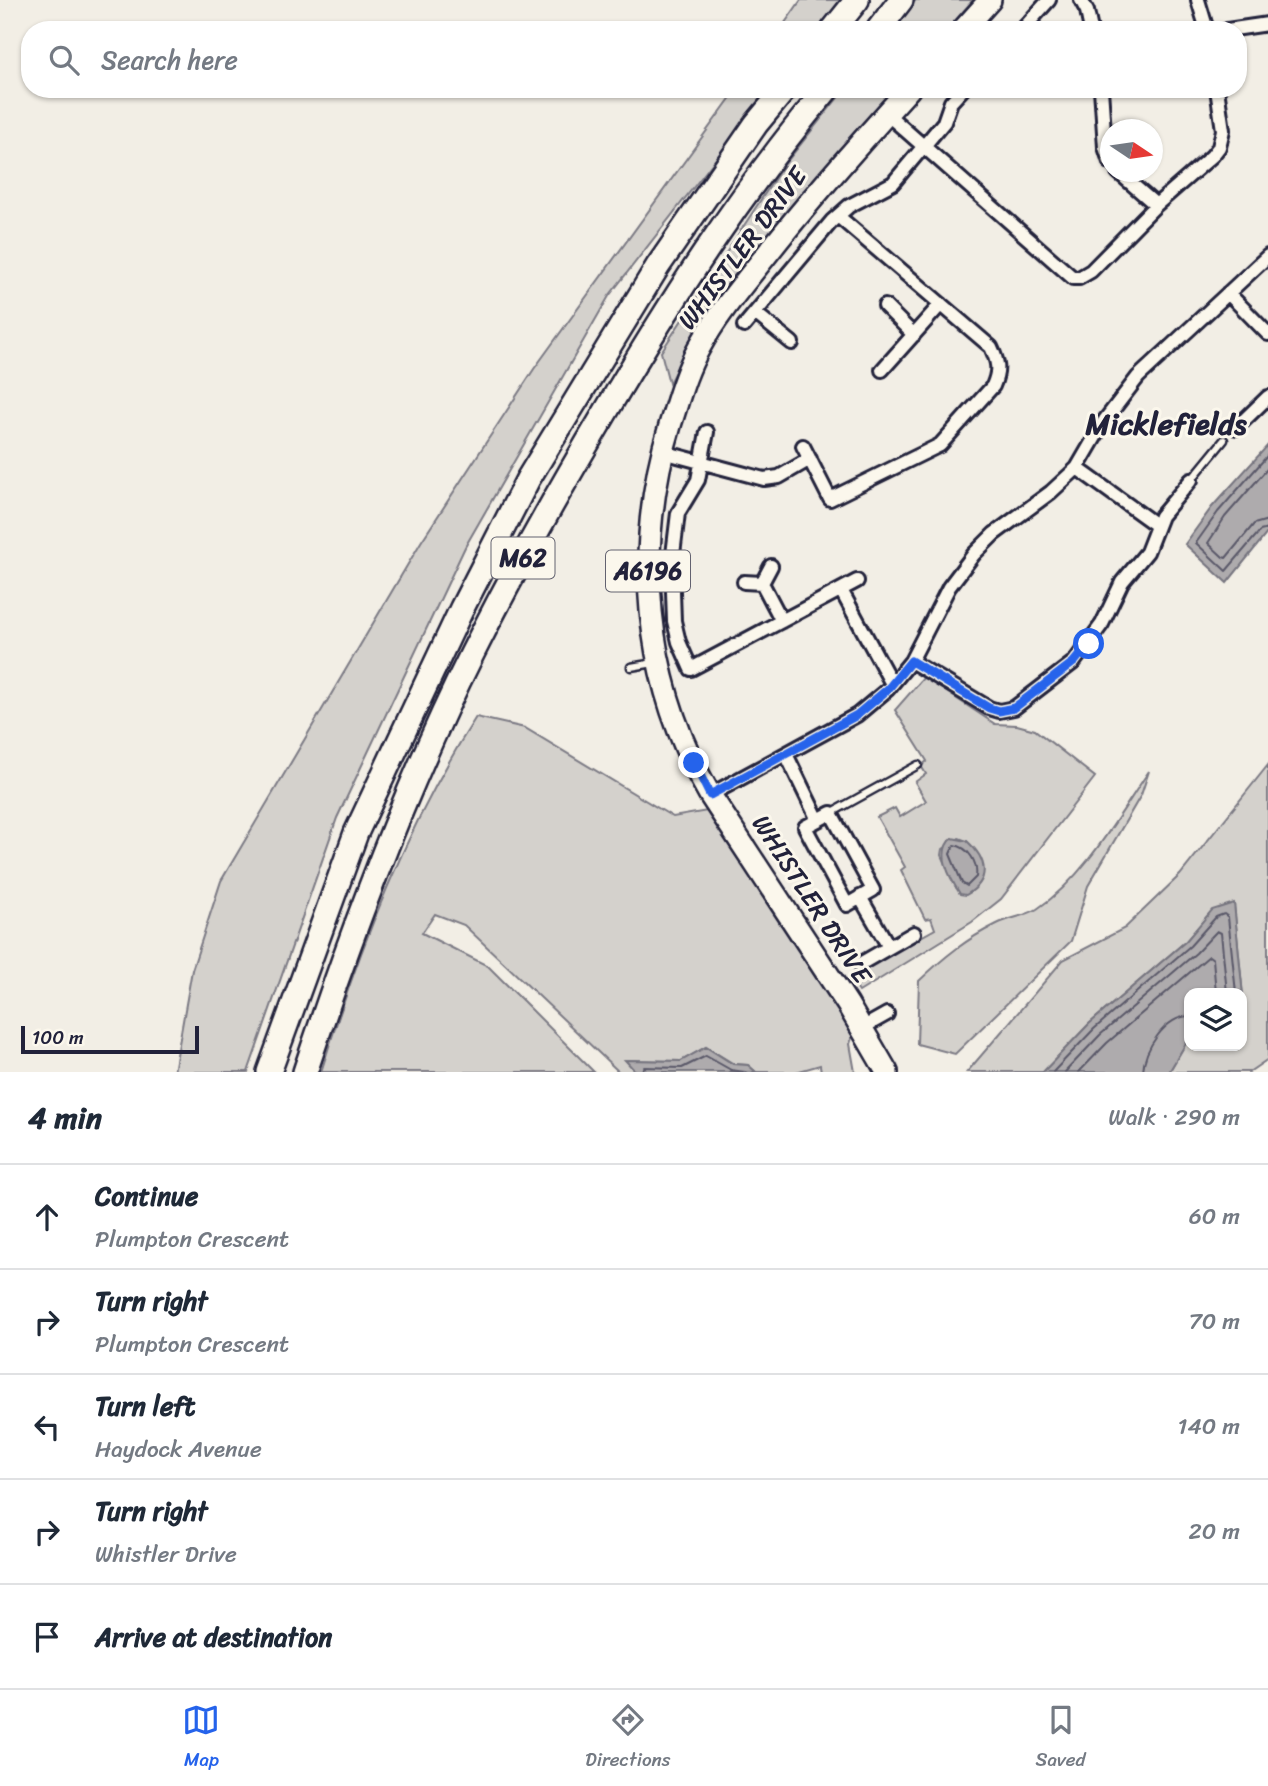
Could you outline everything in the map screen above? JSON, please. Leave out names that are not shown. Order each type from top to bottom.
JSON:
[{"type":"highway","points":[[840,21],[857,0]]},
{"type":"highway","points":[[885,21],[901,0]]},
{"type":"highway","name":"M62","points":[[269,1072],[356,833],[462,608],[528,479],[658,266],[756,124],[778,98]]},
{"type":"highway","name":"M62","points":[[305,1072],[335,980],[408,794],[471,655],[556,496],[698,260],[787,138],[820,98]]},
{"type":"main road","points":[[971,21],[990,0]]},
{"type":"main road","name":"WHISTLER DRIVE","points":[[887,1072],[862,1028],[710,795],[678,727],[665,689],[650,603],[648,566],[653,495],[663,452],[684,382],[699,348],[726,306],[814,195],[901,98]]},
{"type":"street","points":[[1030,21],[1049,0]]},
{"type":"street","points":[[1081,0],[1089,21]]},
{"type":"street","points":[[1198,0],[1204,21]]},
{"type":"street","points":[[1247,27],[1268,24]]},
{"type":"street","points":[[744,326],[832,221],[849,206],[887,188],[924,148],[944,122],[955,98]]},
{"type":"street","points":[[1102,98],[1103,119]]},
{"type":"street","points":[[887,114],[1073,278],[1091,271],[1156,205],[1212,156],[1222,142],[1218,98]]},
{"type":"street","points":[[1130,182],[1156,205]]},
{"type":"street","points":[[803,446],[830,499],[940,444],[993,386],[998,374],[998,362],[991,347],[839,217]]},
{"type":"street","points":[[710,795],[857,715],[892,684],[911,661],[949,587],[974,554],[994,534],[1051,492],[1077,468],[1112,409],[1138,377],[1268,256]]},
{"type":"street","points":[[1228,293],[1268,334]]},
{"type":"street","points":[[882,370],[941,304]]},
{"type":"street","points":[[885,306],[914,335]]},
{"type":"street","points":[[755,313],[792,344]]},
{"type":"street","points":[[1236,428],[1268,397]]},
{"type":"street","points":[[707,432],[694,489],[678,513],[672,571],[674,621],[679,642],[691,669],[857,581]]},
{"type":"street","points":[[663,452],[764,480],[779,477],[810,459]]},
{"type":"street","points":[[1077,468],[1156,525]]},
{"type":"street","points":[[911,661],[989,708],[999,711],[1014,708],[1074,662],[1089,644],[1122,582],[1147,552],[1161,516],[1191,480]]},
{"type":"street","points":[[762,583],[771,566]]},
{"type":"street","points":[[744,582],[762,583]]},
{"type":"street","points":[[762,583],[782,621]]},
{"type":"street","points":[[841,590],[892,684]]},
{"type":"street","points":[[786,754],[818,820]]},
{"type":"street","points":[[831,813],[873,890],[847,905],[804,827],[831,813]]},
{"type":"street","points":[[860,897],[889,947]]},
{"type":"street","points":[[860,964],[915,933]]},
{"type":"street","points":[[862,1028],[887,1014]]},
{"type":"lane","points":[[1191,480],[1224,440]]},
{"type":"lane","points":[[631,667],[660,662]]},
{"type":"lane","points":[[831,813],[918,765]]},
{"type":"shaded area","points":[[801,0],[840,0],[824,21],[786,21]]},
{"type":"shaded area","points":[[916,0],[973,0],[955,21],[899,21]]},
{"type":"shaded area","points":[[730,98],[763,98],[609,296],[465,547],[337,818],[248,1072],[174,1072],[192,970],[221,881],[421,542],[534,369]]},
{"type":"shaded area","points":[[838,98],[887,98],[759,245],[698,328],[669,383],[661,352],[781,169]]},
{"type":"shaded area","points":[[924,677],[995,724],[1017,725],[1035,730],[1095,777],[1001,899],[972,922],[859,992],[849,977],[935,929],[931,918],[925,919],[901,870],[905,867],[877,817],[895,808],[900,817],[926,801],[915,782],[926,774],[921,766],[927,761],[895,710]],"holes":[[[959,838],[967,841],[980,858],[956,887],[942,855],[943,849]]]},
{"type":"shaded area","points":[[476,717],[525,728],[673,817],[707,811],[854,1031],[850,1044],[855,1072],[821,1072],[820,1065],[796,1072],[756,1072],[748,1065],[734,1064],[706,1047],[681,1061],[626,1060],[636,1072],[619,1072],[464,925],[435,914],[422,933],[488,966],[594,1072],[321,1072],[351,980],[386,889],[428,801]]},
{"type":"shaded area","points":[[1268,765],[1268,1059],[1249,1072],[1169,1072],[1184,1046],[1184,1051],[1247,1051],[1247,988],[1242,988],[1234,904],[1212,911],[1186,941],[1089,1024],[1043,1072],[967,1072],[1063,960],[1125,928],[1180,875]]},
{"type":"shaded area","points":[[1149,771],[1141,795],[1088,886],[1071,941],[955,1054],[917,1044],[919,981],[975,936],[1037,909],[1054,896],[1099,846]]},
{"type":"water","points":[[1268,445],[1268,532],[1227,583],[1185,544],[1212,507]]},
{"type":"water","points":[[952,838],[967,841],[979,855],[984,869],[980,883],[966,895],[960,894],[944,858],[947,844]]},
{"type":"water","points":[[1234,903],[1242,988],[1184,988],[1184,1046],[1169,1072],[1043,1072],[1089,1024],[1186,941],[1212,910]]},
{"type":"water","points":[[706,1047],[733,1064],[748,1065],[756,1072],[636,1072],[625,1060],[681,1061]]},
{"type":"district","name":"Micklefields","points":[[1166,424]]},
{"type":"route","points":[[694,763],[710,795],[857,715],[888,689],[911,661],[989,708],[999,711],[1014,708],[1074,662],[1089,644]]}]
